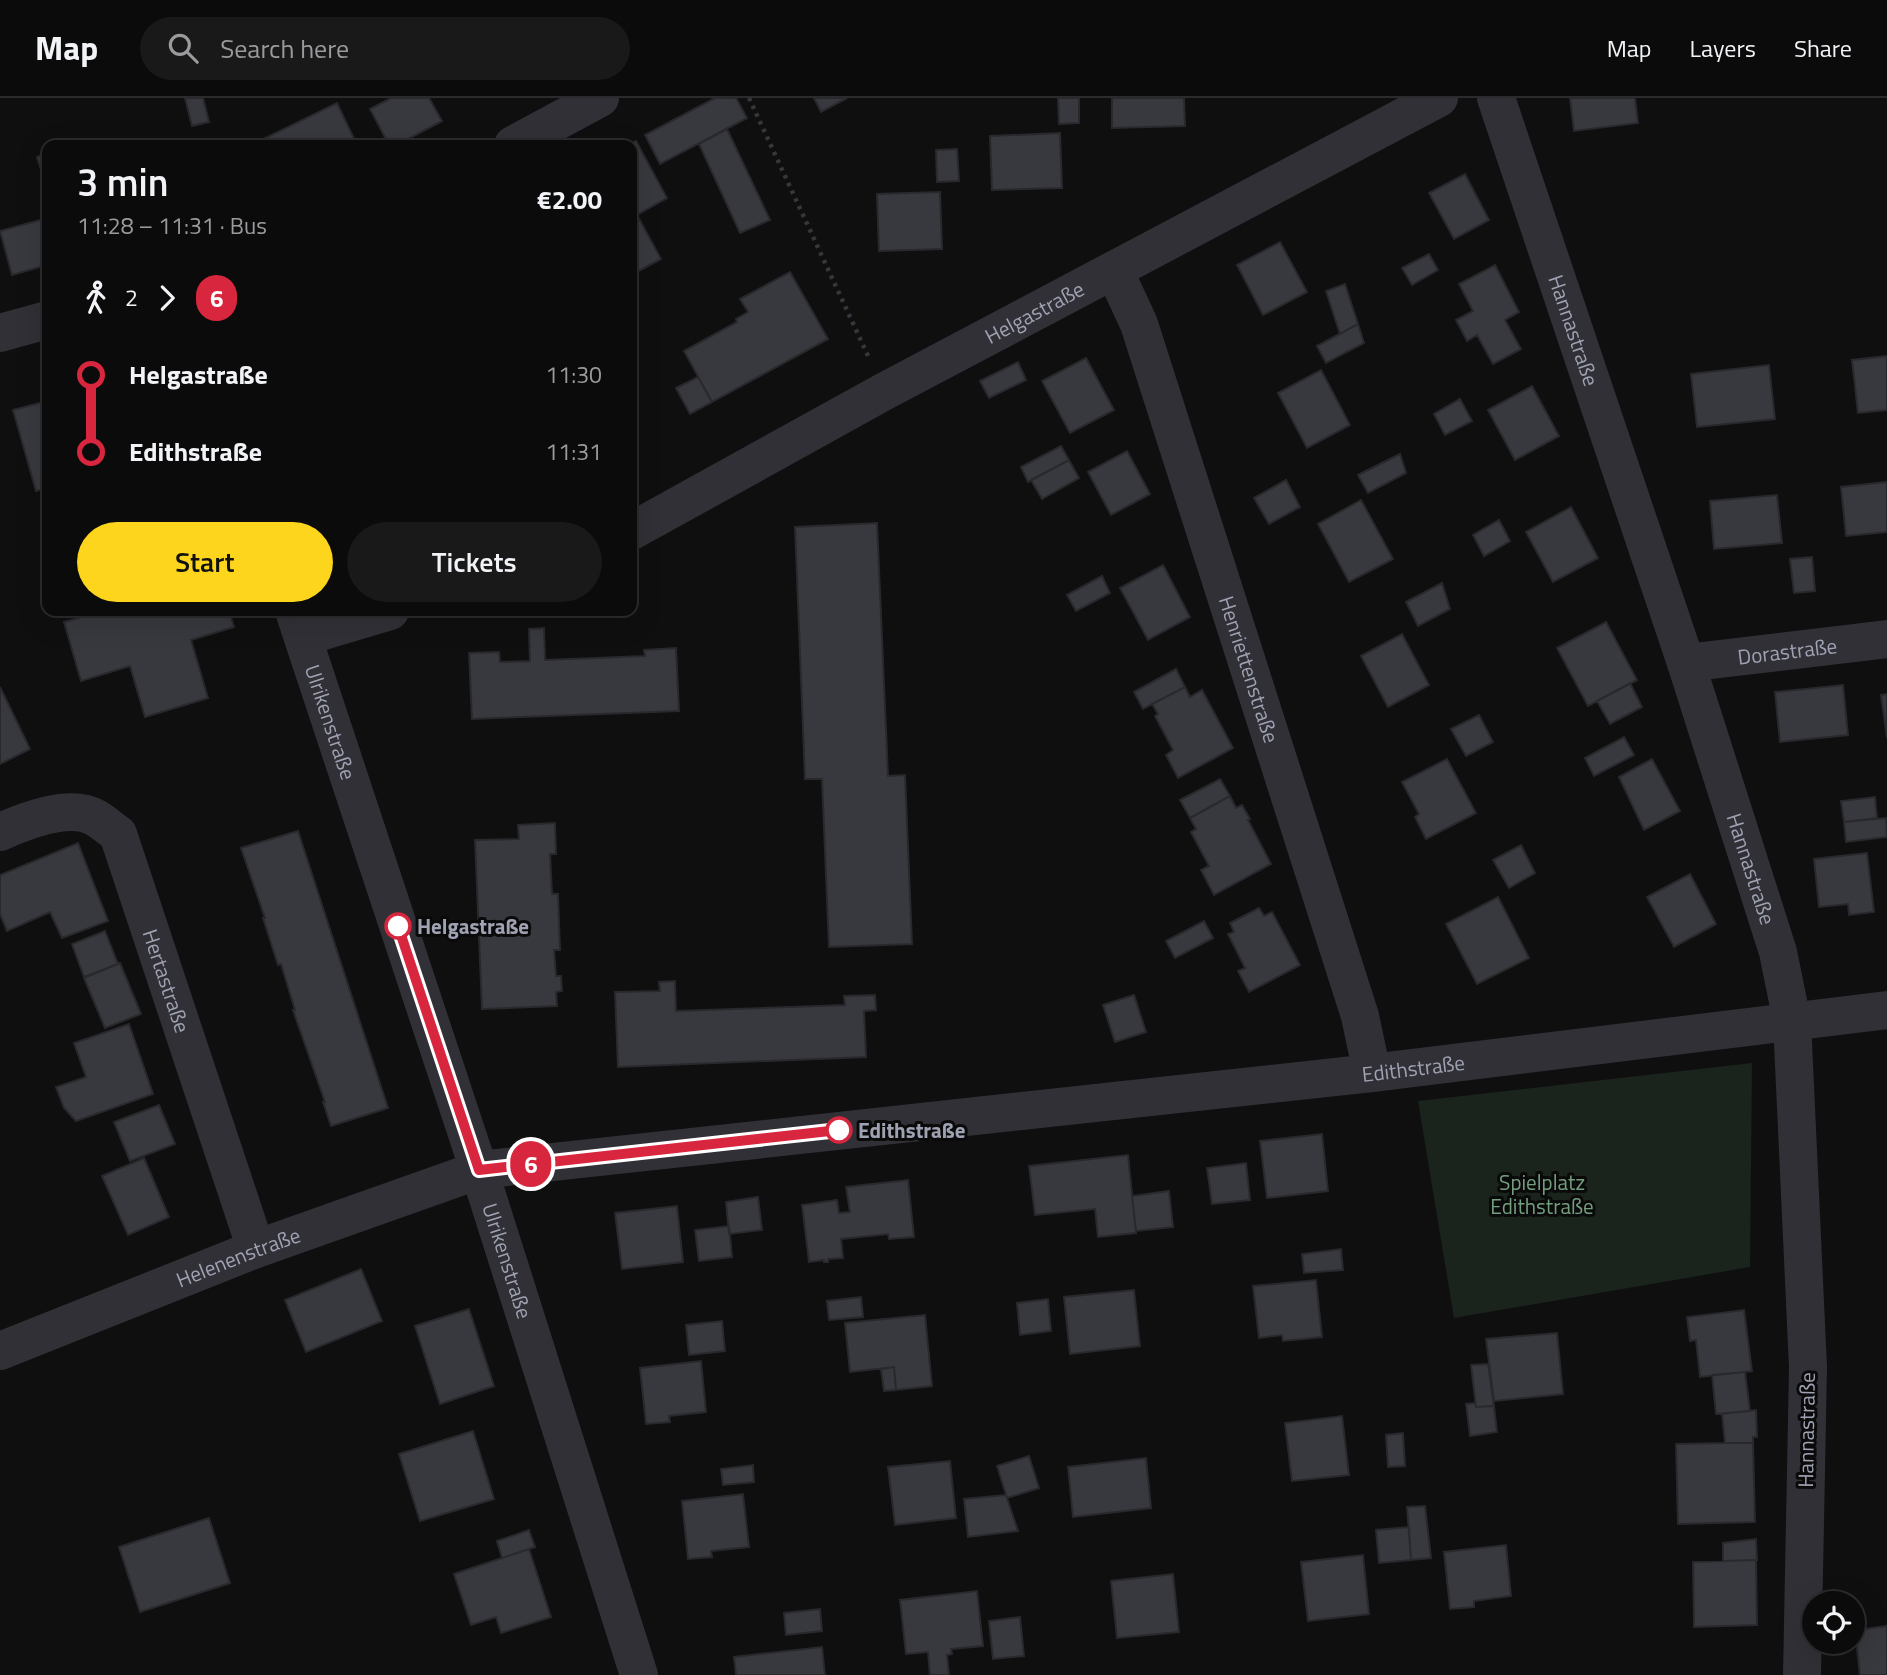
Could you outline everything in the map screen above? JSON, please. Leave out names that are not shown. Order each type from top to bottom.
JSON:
[{"type":"street","points":[[522,140],[600,98]]},
{"type":"street","name":"Helgastraße","points":[[637,528],[885,391],[1439,98]]},
{"type":"street","name":"Hannastraße","points":[[1496,98],[1686,663],[1778,952],[1792,1021],[1808,1367],[1802,1675]]},
{"type":"street","name":"Henriettenstraße","points":[[1114,270],[1139,324],[1360,1016],[1372,1073]]},
{"type":"street","points":[[0,332],[42,321]]},
{"type":"street","points":[[298,624],[355,616]]},
{"type":"street","name":"Ulrikenstraße","points":[[298,624],[479,1170],[639,1675]]},
{"type":"street","name":"Dorastraße","points":[[1686,663],[1887,639]]},
{"type":"street","name":"Hertastraße","points":[[0,832],[26,821],[61,812],[93,816],[118,834],[256,1249]]},
{"type":"street","name":"Edithstraße","points":[[479,1170],[1372,1073],[1887,1010]]},
{"type":"street","name":"Helenenstraße","points":[[0,1351],[256,1249],[479,1170]]},
{"type":"path","points":[[749,98],[885,391]]},
{"type":"green space","name":"Spielplatz Edithstraße","points":[[1752,1063],[1750,1267],[1454,1318],[1418,1101]]},
{"type":"building","points":[[185,98],[203,98],[209,122],[192,126]]},
{"type":"building","points":[[391,98],[429,98],[442,121],[406,140],[386,140],[370,109]]},
{"type":"building","points":[[715,98],[736,98],[747,118],[660,164],[645,135]]},
{"type":"building","points":[[814,98],[847,98],[821,112]]},
{"type":"building","points":[[1058,98],[1079,98],[1079,123],[1059,124]]},
{"type":"building","points":[[1112,98],[1184,98],[1185,126],[1112,128]]},
{"type":"building","points":[[1570,98],[1635,98],[1638,123],[1574,131]]},
{"type":"building","points":[[337,103],[355,140],[261,140]]},
{"type":"building","points":[[727,129],[770,220],[740,233],[699,144]]},
{"type":"building","points":[[1060,133],[1062,188],[992,190],[990,136]]},
{"type":"building","points":[[637,143],[667,198],[637,215]]},
{"type":"building","points":[[957,149],[959,181],[937,182],[936,150]]},
{"type":"building","points":[[42,155],[42,172],[37,157]]},
{"type":"building","points":[[1465,174],[1489,220],[1454,239],[1429,193]]},
{"type":"building","points":[[940,192],[942,249],[879,251],[877,194]]},
{"type":"building","points":[[637,215],[661,259],[637,272]]},
{"type":"building","points":[[42,219],[42,266],[12,275],[0,231]]},
{"type":"building","points":[[1280,242],[1307,292],[1263,315],[1237,265]]},
{"type":"building","points":[[1429,254],[1438,270],[1412,285],[1402,268]]},
{"type":"building","points":[[1495,265],[1519,312],[1505,320],[1521,349],[1493,364],[1477,335],[1467,341],[1456,320],[1473,311],[1459,284]]},
{"type":"building","points":[[790,272],[828,339],[712,402],[684,351],[737,322],[736,319],[748,312],[740,299]]},
{"type":"building","points":[[1345,284],[1358,324],[1340,334],[1326,291]]},
{"type":"building","points":[[1358,324],[1364,343],[1326,363],[1317,346]]},
{"type":"building","points":[[1887,356],[1887,410],[1858,413],[1852,360]]},
{"type":"building","points":[[1086,358],[1114,410],[1070,433],[1042,381]]},
{"type":"building","points":[[1018,362],[1026,380],[989,398],[980,381]]},
{"type":"building","points":[[1769,365],[1775,419],[1697,427],[1691,374]]},
{"type":"building","points":[[1321,370],[1350,425],[1307,448],[1278,393]]},
{"type":"building","points":[[698,377],[712,402],[690,414],[676,388]]},
{"type":"building","points":[[1532,386],[1559,436],[1515,460],[1488,410]]},
{"type":"building","points":[[1460,399],[1472,421],[1445,435],[1434,414]]},
{"type":"building","points":[[42,402],[42,489],[36,491],[13,410]]},
{"type":"building","points":[[1061,446],[1069,460],[1028,482],[1021,467]]},
{"type":"building","points":[[1127,451],[1150,494],[1111,515],[1088,472]]},
{"type":"building","points":[[1400,454],[1406,473],[1368,493],[1358,475]]},
{"type":"building","points":[[1069,460],[1079,478],[1042,499],[1031,480]]},
{"type":"building","points":[[1286,480],[1300,507],[1269,524],[1254,498]]},
{"type":"building","points":[[1887,482],[1887,532],[1846,536],[1841,487]]},
{"type":"building","points":[[1777,495],[1782,543],[1714,549],[1710,501]]},
{"type":"building","points":[[1361,500],[1393,559],[1349,582],[1318,524]]},
{"type":"building","points":[[1571,507],[1598,558],[1553,582],[1526,532]]},
{"type":"building","points":[[1499,520],[1510,541],[1484,556],[1473,535]]},
{"type":"building","points":[[877,523],[888,776],[905,775],[912,944],[829,947],[822,779],[805,779],[795,527]]},
{"type":"building","points":[[1812,557],[1815,591],[1794,593],[1790,559]]},
{"type":"building","points":[[1163,565],[1190,617],[1148,640],[1120,588]]},
{"type":"building","points":[[1102,576],[1110,593],[1076,611],[1067,595]]},
{"type":"building","points":[[1442,583],[1450,609],[1418,626],[1406,602]]},
{"type":"building","points":[[85,616],[231,616],[234,627],[191,640],[208,698],[145,717],[130,666],[81,681],[64,622]]},
{"type":"building","points":[[1606,622],[1637,680],[1588,706],[1557,648]]},
{"type":"building","points":[[544,628],[545,660],[645,656],[644,650],[676,648],[679,711],[472,719],[469,653],[499,652],[500,662],[530,661],[529,629]]},
{"type":"building","points":[[1402,634],[1429,685],[1388,707],[1361,656]]},
{"type":"building","points":[[1176,669],[1185,687],[1143,709],[1134,692]]},
{"type":"building","points":[[1630,683],[1642,707],[1610,724],[1597,701]]},
{"type":"building","points":[[1843,685],[1848,735],[1780,742],[1775,692]]},
{"type":"building","points":[[0,687],[30,749],[0,764]]},
{"type":"building","points":[[1185,687],[1190,697],[1202,690],[1233,748],[1178,778],[1166,755],[1173,750],[1155,716],[1158,714],[1152,704]]},
{"type":"building","points":[[1887,694],[1887,738],[1881,695]]},
{"type":"building","points":[[1479,715],[1493,742],[1466,756],[1451,729]]},
{"type":"building","points":[[1624,737],[1634,755],[1594,776],[1585,758]]},
{"type":"building","points":[[1447,759],[1476,813],[1426,839],[1415,817],[1419,814],[1402,782]]},
{"type":"building","points":[[1652,759],[1680,811],[1644,830],[1619,777]]},
{"type":"building","points":[[1220,779],[1230,796],[1190,818],[1180,800]]},
{"type":"building","points":[[1230,796],[1236,808],[1242,805],[1271,864],[1214,895],[1201,870],[1209,866],[1191,832],[1196,829],[1190,818]]},
{"type":"building","points":[[1875,797],[1877,818],[1844,822],[1841,801]]},
{"type":"building","points":[[1886,818],[1887,837],[1846,842],[1844,822]]},
{"type":"building","points":[[555,823],[556,854],[550,854],[552,894],[558,894],[560,950],[554,950],[556,976],[561,976],[562,991],[556,992],[557,1006],[482,1009],[475,840],[519,839],[518,825]]},
{"type":"building","points":[[298,831],[388,1108],[331,1126],[281,964],[278,965],[241,848]]},
{"type":"building","points":[[78,843],[108,921],[62,938],[50,912],[7,931],[0,914],[0,875]]},
{"type":"building","points":[[1521,845],[1535,873],[1509,888],[1493,860]]},
{"type":"building","points":[[1867,853],[1874,912],[1849,915],[1848,904],[1819,907],[1814,859]]},
{"type":"building","points":[[1690,874],[1716,924],[1674,947],[1647,897]]},
{"type":"building","points":[[1498,897],[1529,958],[1477,984],[1446,924]]},
{"type":"building","points":[[1259,908],[1264,916],[1272,912],[1300,965],[1249,992],[1238,971],[1245,968],[1228,934],[1234,932],[1230,923]]},
{"type":"building","points":[[1204,921],[1213,938],[1175,958],[1166,941]]},
{"type":"building","points":[[105,931],[118,964],[84,977],[72,944]]},
{"type":"building","points":[[120,963],[141,1014],[105,1028],[84,978]]},
{"type":"building","points":[[675,981],[676,1011],[845,1005],[844,996],[875,995],[876,1010],[864,1011],[866,1057],[618,1067],[615,992],[660,991],[659,982]]},
{"type":"building","points":[[1134,995],[1146,1032],[1115,1042],[1103,1005]]},
{"type":"building","points":[[129,1024],[153,1094],[76,1121],[64,1108],[56,1087],[86,1077],[74,1043]]},
{"type":"building","points":[[159,1105],[175,1144],[130,1161],[114,1122]]},
{"type":"building","points":[[1322,1134],[1328,1191],[1267,1198],[1260,1141]]},
{"type":"building","points":[[1128,1155],[1136,1233],[1098,1237],[1095,1209],[1035,1215],[1029,1166]]},
{"type":"building","points":[[144,1158],[169,1217],[128,1235],[102,1176]]},
{"type":"building","points":[[1246,1163],[1250,1200],[1212,1204],[1207,1168]]},
{"type":"building","points":[[908,1180],[914,1237],[889,1239],[888,1234],[841,1239],[843,1258],[828,1259],[828,1262],[809,1262],[802,1205],[837,1200],[839,1213],[850,1212],[846,1187]]},
{"type":"building","points":[[1169,1191],[1173,1227],[1136,1231],[1132,1196]]},
{"type":"building","points":[[758,1197],[762,1230],[729,1234],[726,1202]]},
{"type":"building","points":[[677,1206],[683,1262],[622,1269],[615,1213]]},
{"type":"building","points":[[729,1226],[732,1257],[699,1261],[695,1230]]},
{"type":"building","points":[[1341,1249],[1343,1270],[1304,1273],[1302,1254]]},
{"type":"building","points":[[361,1269],[382,1321],[306,1352],[285,1300]]},
{"type":"building","points":[[1316,1280],[1322,1337],[1283,1341],[1282,1335],[1259,1338],[1253,1286]]},
{"type":"building","points":[[1134,1290],[1140,1346],[1070,1354],[1064,1297]]},
{"type":"building","points":[[861,1297],[863,1317],[829,1320],[827,1301]]},
{"type":"building","points":[[1048,1299],[1051,1331],[1020,1335],[1017,1303]]},
{"type":"building","points":[[469,1309],[494,1386],[440,1404],[415,1326]]},
{"type":"building","points":[[1744,1310],[1752,1371],[1700,1377],[1696,1340],[1690,1341],[1687,1317]]},
{"type":"building","points":[[925,1315],[932,1386],[896,1390],[894,1367],[850,1372],[845,1323]]},
{"type":"building","points":[[722,1321],[725,1351],[689,1355],[686,1325]]},
{"type":"building","points":[[1557,1333],[1563,1394],[1494,1401],[1486,1339]]},
{"type":"building","points":[[701,1361],[706,1412],[669,1416],[670,1422],[646,1424],[640,1368]]},
{"type":"building","points":[[1488,1364],[1494,1406],[1476,1407],[1471,1365]]},
{"type":"building","points":[[894,1367],[896,1390],[884,1391],[881,1369]]},
{"type":"building","points":[[1745,1372],[1750,1411],[1716,1414],[1712,1375]]},
{"type":"building","points":[[1475,1403],[1476,1407],[1494,1406],[1497,1432],[1470,1436],[1466,1404]]},
{"type":"building","points":[[1756,1410],[1757,1437],[1753,1437],[1753,1443],[1725,1443],[1722,1414]]},
{"type":"building","points":[[1342,1416],[1349,1475],[1292,1481],[1285,1423]]},
{"type":"building","points":[[473,1431],[494,1499],[420,1521],[399,1454]]},
{"type":"building","points":[[1403,1433],[1405,1466],[1388,1467],[1386,1435]]},
{"type":"building","points":[[1753,1443],[1755,1522],[1678,1524],[1676,1444]]},
{"type":"building","points":[[1029,1456],[1039,1488],[1007,1498],[997,1466]]},
{"type":"building","points":[[1146,1458],[1151,1508],[1073,1517],[1068,1467]]},
{"type":"building","points":[[950,1461],[956,1518],[895,1525],[888,1467]]},
{"type":"building","points":[[753,1465],[754,1482],[723,1485],[721,1469]]},
{"type":"building","points":[[743,1494],[749,1547],[711,1551],[712,1557],[688,1559],[682,1501]]},
{"type":"building","points":[[1006,1495],[1018,1531],[968,1537],[964,1499]]},
{"type":"building","points":[[1425,1506],[1431,1558],[1411,1560],[1407,1507]]},
{"type":"building","points":[[209,1518],[230,1583],[140,1612],[119,1547]]},
{"type":"building","points":[[1409,1527],[1411,1560],[1379,1563],[1376,1530]]},
{"type":"building","points":[[529,1530],[535,1547],[502,1558],[497,1541]]},
{"type":"building","points":[[1756,1539],[1757,1560],[1723,1561],[1723,1543]]},
{"type":"building","points":[[1506,1545],[1511,1596],[1474,1601],[1474,1607],[1450,1609],[1444,1552]]},
{"type":"building","points":[[529,1549],[551,1617],[501,1633],[496,1617],[471,1625],[454,1574]]},
{"type":"building","points":[[1363,1555],[1369,1614],[1308,1621],[1301,1562]]},
{"type":"building","points":[[1756,1560],[1757,1625],[1694,1627],[1693,1562]]},
{"type":"building","points":[[1173,1574],[1179,1632],[1117,1638],[1111,1581]]},
{"type":"building","points":[[977,1591],[983,1646],[951,1649],[952,1654],[947,1655],[949,1675],[930,1675],[928,1652],[906,1654],[900,1600]]},
{"type":"building","points":[[820,1609],[822,1631],[786,1635],[784,1613]]},
{"type":"building","points":[[1020,1617],[1024,1656],[993,1659],[989,1621]]},
{"type":"building","points":[[1887,1626],[1887,1675],[1860,1675],[1858,1654],[1865,1654],[1865,1629]]},
{"type":"building","points":[[822,1647],[825,1675],[736,1675],[734,1657]]},
{"type":"bus line","name":"6","points":[[398,926],[479,1170],[839,1130]]},
{"type":"place","name":"Helgastraße","points":[[398,926]]},
{"type":"place","name":"Edithstraße","points":[[839,1130]]}]
